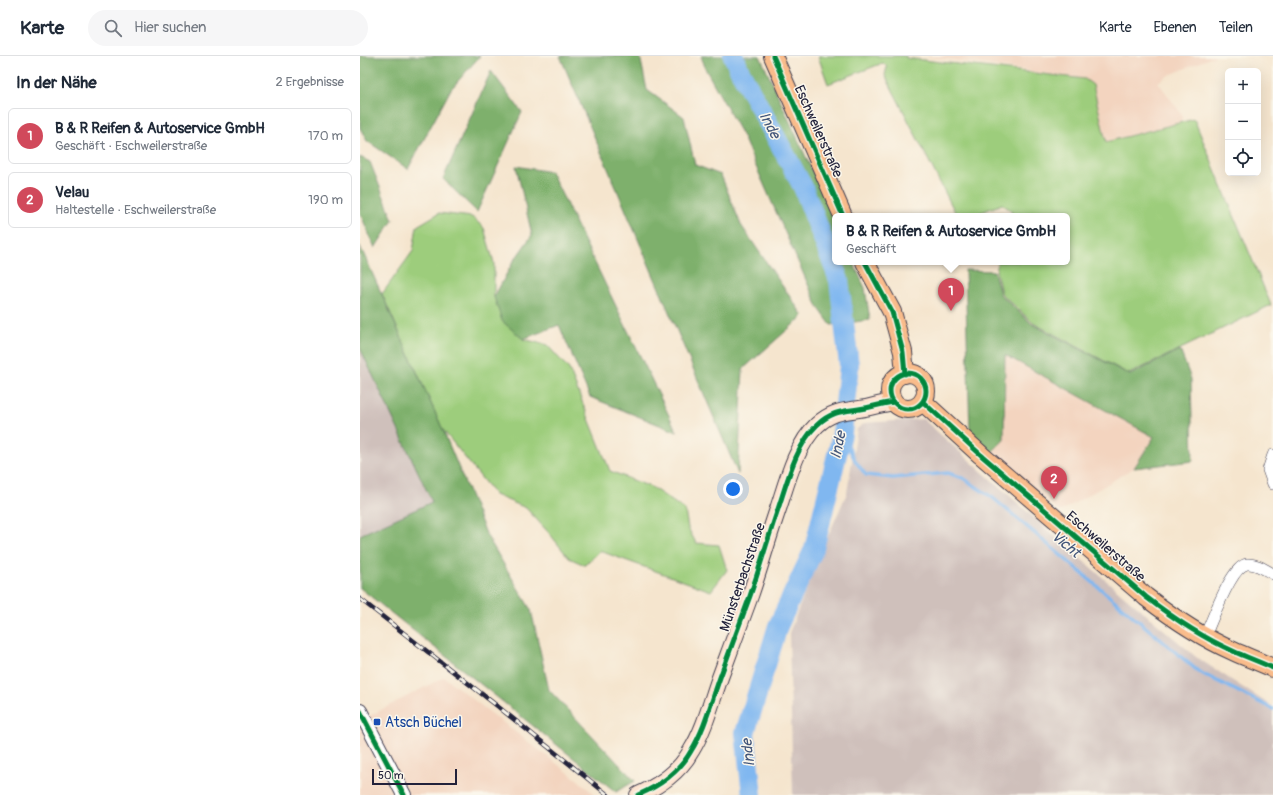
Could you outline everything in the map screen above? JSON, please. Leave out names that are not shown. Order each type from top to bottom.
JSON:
[{"type":"main road","name":"Eschweilerstraße","points":[[773,56],[842,213]]},
{"type":"main road","points":[[866,265],[892,312],[903,352],[905,374]]},
{"type":"main road","points":[[905,374],[918,376],[924,383],[926,396],[923,402],[915,408],[903,408],[894,402],[891,396],[892,384],[900,376],[905,374]]},
{"type":"main road","name":"Münsterbachstraße","points":[[638,795],[646,792],[668,777],[679,767],[691,752],[700,733],[746,606],[798,452],[811,431],[818,424],[832,415],[846,410],[894,402]]},
{"type":"main road","name":"Eschweilerstraße","points":[[923,402],[986,460],[1171,616],[1232,651],[1273,668]]},
{"type":"street","points":[[1273,455],[1268,470],[1273,484]]},
{"type":"street","points":[[1205,636],[1229,582],[1236,571],[1246,564],[1253,564],[1273,574]]},
{"type":"street","points":[[360,711],[404,795]]},
{"type":"shaded area","points":[[924,56],[1215,56],[1167,76],[1158,82],[1183,116],[1180,123],[1106,143],[1093,85],[1085,79]]},
{"type":"shaded area","points":[[360,348],[432,502],[360,535]]},
{"type":"shaded area","points":[[1004,355],[1155,437],[1134,468],[1060,512],[992,453],[1004,440]]},
{"type":"shaded area","points":[[923,419],[1068,548],[1196,657],[1273,707],[1273,795],[793,795],[789,633],[820,554],[847,493],[857,429],[865,423]]},
{"type":"shaded area","points":[[444,677],[578,780],[595,795],[360,795],[360,721]]},
{"type":"green space","points":[[360,56],[480,56],[451,89],[408,169],[367,141],[360,128]]},
{"type":"green space","points":[[560,56],[640,56],[647,90],[684,117],[695,165],[721,175],[741,225],[803,316],[743,369],[738,474]]},
{"type":"green space","points":[[701,56],[760,56],[832,214],[832,265],[854,265],[865,288],[870,320],[831,325],[818,307],[743,137],[706,70]]},
{"type":"green space","points":[[818,56],[906,56],[906,58],[1085,79],[1093,85],[1106,142],[1194,119],[1271,305],[1129,374],[1033,323],[1001,293],[996,271],[997,265],[1070,265],[1070,213],[1012,213],[1012,211],[1002,204],[980,213],[955,213],[885,75],[887,67],[883,63],[828,84]]},
{"type":"green space","points":[[491,71],[522,112],[477,212],[443,179]]},
{"type":"green space","points":[[360,157],[370,162],[393,220],[375,248],[360,213]]},
{"type":"green space","points":[[516,166],[551,172],[677,432],[590,397],[559,325],[523,339],[502,321],[494,297],[513,262],[532,235]]},
{"type":"green space","points":[[439,213],[472,217],[484,228],[494,263],[494,297],[523,339],[547,345],[569,369],[610,471],[653,488],[685,510],[688,528],[696,543],[719,545],[727,570],[711,591],[600,551],[585,565],[569,558],[526,508],[495,495],[443,430],[382,294],[413,251],[417,226]]},
{"type":"green space","points":[[360,246],[443,430],[487,536],[531,610],[549,690],[635,781],[616,792],[360,588],[360,535],[432,502],[360,348]]},
{"type":"green space","points":[[965,270],[994,271],[1000,294],[1032,324],[1130,375],[1180,350],[1191,379],[1193,461],[1134,468],[1154,437],[1005,355],[1004,440],[992,452],[970,433]]},
{"type":"waterway","name":"Inde","points":[[733,56],[803,187],[832,262]]},
{"type":"waterway","name":"Inde","points":[[752,795],[745,733],[778,626],[814,549],[842,434],[849,365],[839,280],[833,265]]},
{"type":"waterway","name":"Vicht","points":[[842,434],[856,462],[866,475],[893,478],[948,473],[963,478],[993,498],[1199,672],[1273,709]]},
{"type":"railway","points":[[360,599],[608,795]]},
{"type":"cycle path","points":[[773,56],[842,213]]},
{"type":"cycle path","points":[[867,265],[892,312],[903,352],[905,374]]},
{"type":"cycle path","points":[[908,373],[918,376],[923,381],[926,391],[923,401],[918,406],[908,409],[898,406],[893,401],[890,391],[893,381],[898,376],[908,373]]},
{"type":"cycle path","points":[[638,795],[654,787],[675,771],[686,758],[701,732],[750,596],[793,464],[803,443],[817,425],[836,413],[894,402]]},
{"type":"cycle path","points":[[923,402],[981,455],[1156,605],[1188,627],[1221,646],[1273,668]]},
{"type":"cycle path","points":[[360,711],[404,795]]},
{"type":"place","name":"B & R Reifen & Autoservice GmbH","points":[[951,311]]},
{"type":"place","name":"Velau","points":[[1054,499]]},
{"type":"place","name":"Atsch Büchel","points":[[377,722]]}]
